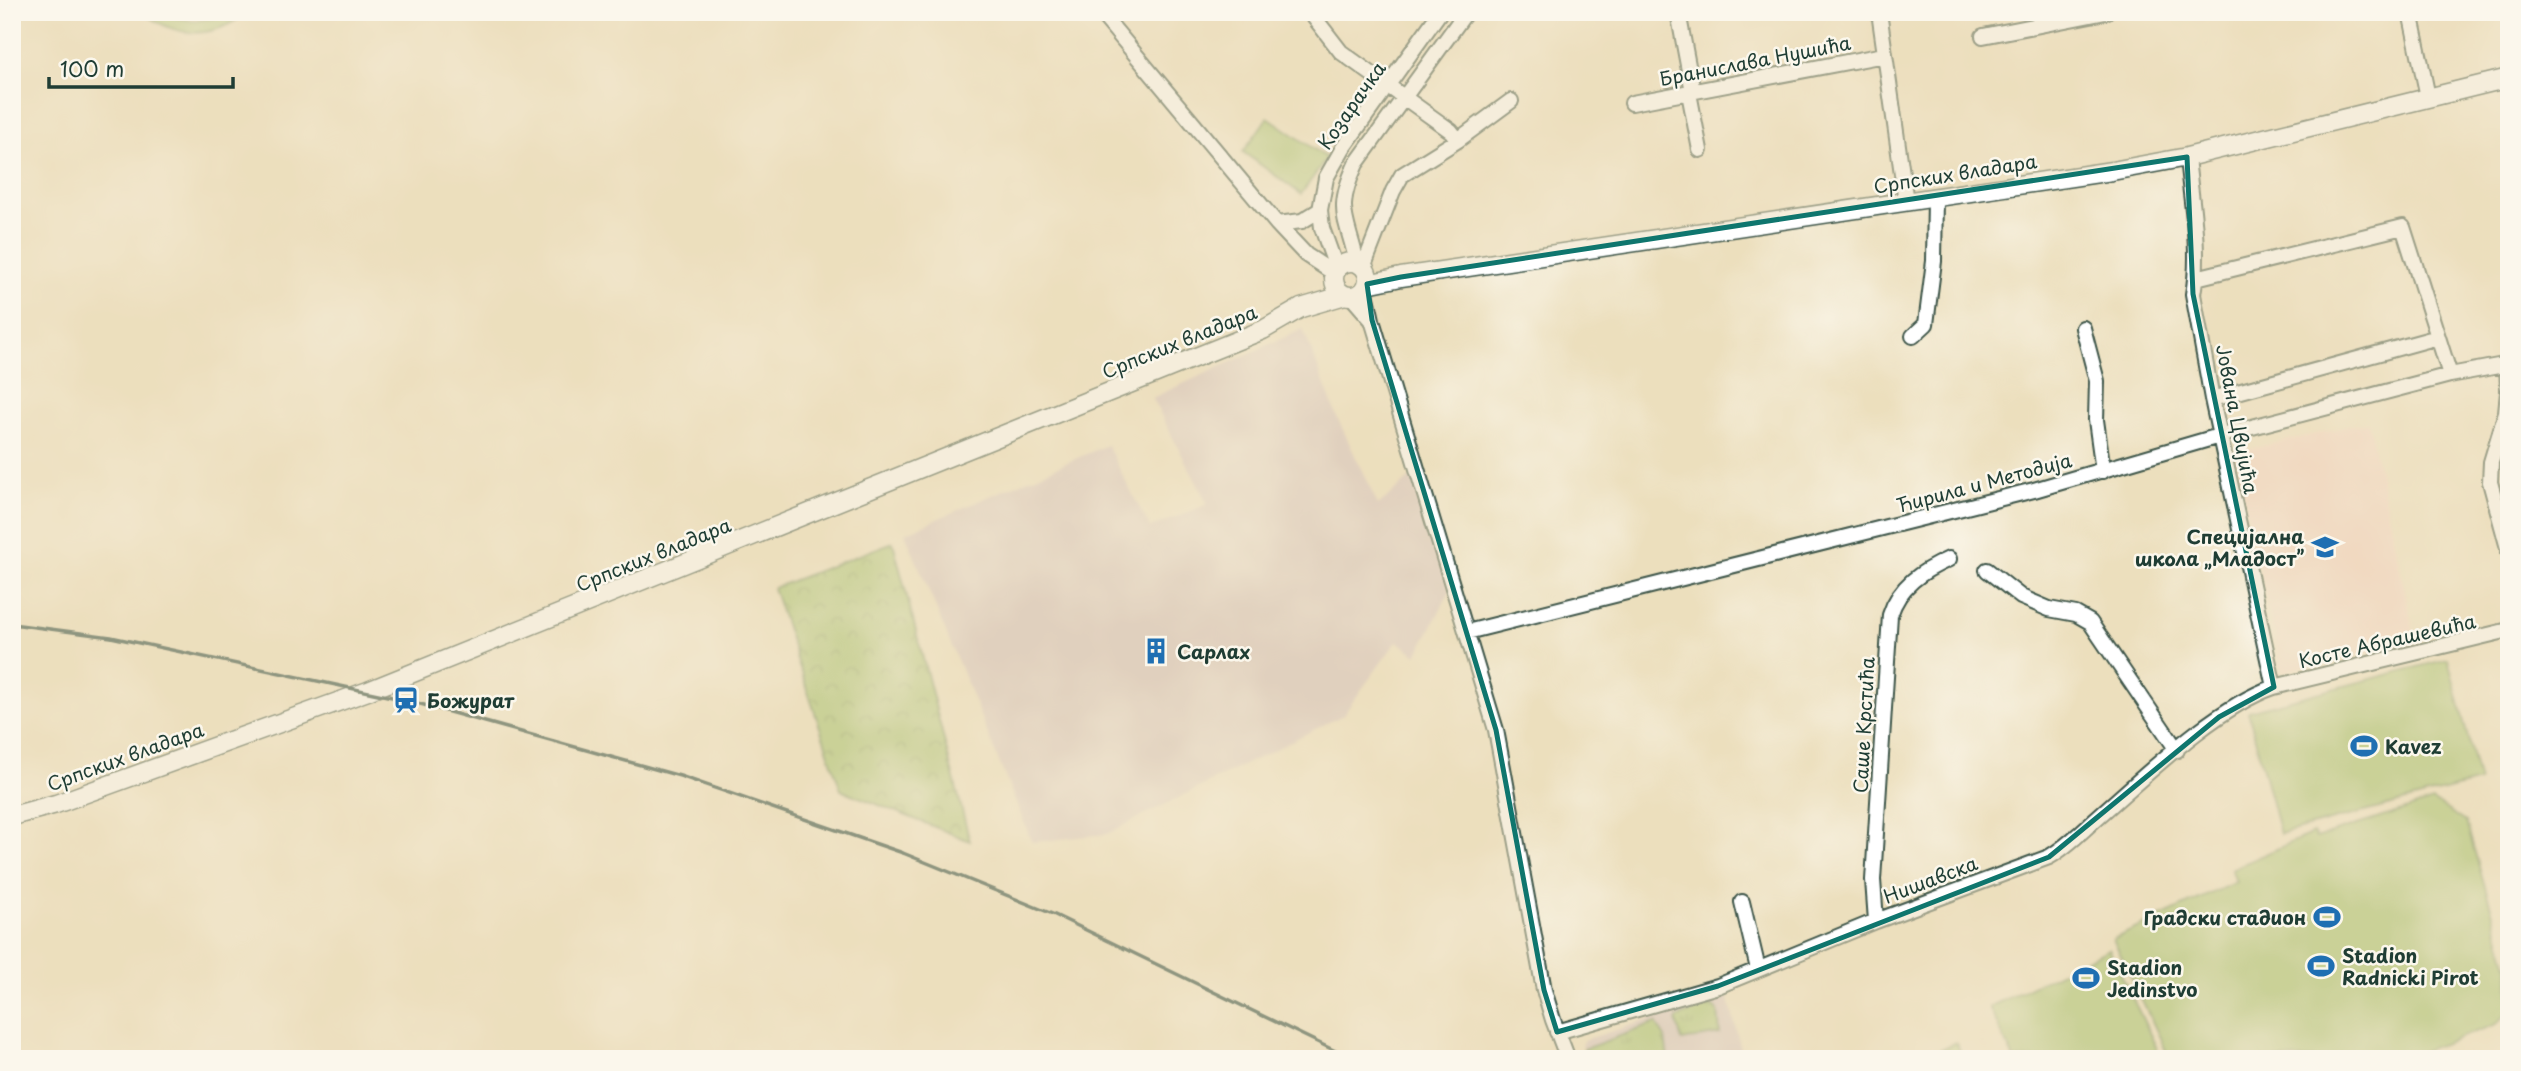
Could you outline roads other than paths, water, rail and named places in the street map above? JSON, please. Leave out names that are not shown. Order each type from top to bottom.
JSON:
[{"type":"main road","name":"Српских владара","points":[[12,816],[56,804],[368,691],[1263,330],[1301,308],[1323,286],[1352,279],[1380,283],[1401,277],[1936,198],[2187,157],[2509,78]]},
{"type":"street","points":[[1100,12],[1306,255],[1352,279],[1372,320],[1496,730],[1544,990],[1568,1059]]},
{"type":"street","points":[[1310,12],[1340,52],[1406,97],[1451,131],[1458,140]]},
{"type":"street","points":[[1319,25],[1330,12]]},
{"type":"street","name":"Козарачка","points":[[1352,279],[1326,243],[1320,211],[1322,190],[1333,163],[1440,12]]},
{"type":"street","name":"Козарачка","points":[[1352,279],[1343,211],[1344,192],[1356,164],[1466,12]]},
{"type":"street","points":[[1678,12],[1700,150]]},
{"type":"street","points":[[1879,12],[1906,202]]},
{"type":"street","points":[[1983,36],[2106,12]]},
{"type":"street","points":[[2410,12],[2428,97]]},
{"type":"street","name":"Бранислава Нушића","points":[[1632,103],[1884,55]]},
{"type":"street","points":[[1352,279],[1402,174],[1458,140],[1511,101]]},
{"type":"street","name":"Јована Цвијића","points":[[2187,157],[2196,278],[2193,294],[2212,399],[2274,687]]},
{"type":"street","points":[[1913,336],[1926,324],[1934,261],[1936,198]]},
{"type":"street","points":[[1277,224],[1302,221],[1320,211]]},
{"type":"street","points":[[2196,278],[2403,227],[2450,375]]},
{"type":"street","points":[[2083,328],[2097,381],[2096,420],[2103,471]]},
{"type":"street","points":[[2212,399],[2438,337]]},
{"type":"street","points":[[2508,364],[2506,412],[2491,462],[2490,482],[2509,552]]},
{"type":"street","name":"Ћирила и Методија","points":[[1467,632],[1941,514],[2450,375],[2508,364]]},
{"type":"street","name":"Саше Крстића","points":[[1876,921],[1873,880],[1890,615],[1906,586],[1949,559]]},
{"type":"street","points":[[1987,570],[2021,597],[2049,609],[2076,614],[2090,622],[2177,750]]},
{"type":"street","name":"Косте Абрашевића","points":[[2274,687],[2509,631]]},
{"type":"street","name":"Нишавска","points":[[1557,1032],[1718,986],[1876,921],[2049,857],[2177,750],[2241,701],[2274,687]]},
{"type":"street","points":[[1742,902],[1758,969]]},
{"type":"railway","points":[[12,624],[111,637],[406,700],[680,776],[903,853],[1055,915],[1352,1059]]},
{"type":"place","name":"Специјална школа „Младост”","points":[[2325,547]]},
{"type":"place","name":"Сарлах","points":[[1156,651]]},
{"type":"place","name":"Божурат","points":[[406,700]]},
{"type":"place","name":"Kavez","points":[[2364,746]]},
{"type":"place","name":"Градски стадион","points":[[2327,917]]},
{"type":"place","name":"Stadion Radnicki Pirot","points":[[2321,966]]},
{"type":"place","name":"Stadion Jedinstvo","points":[[2086,978]]}]
